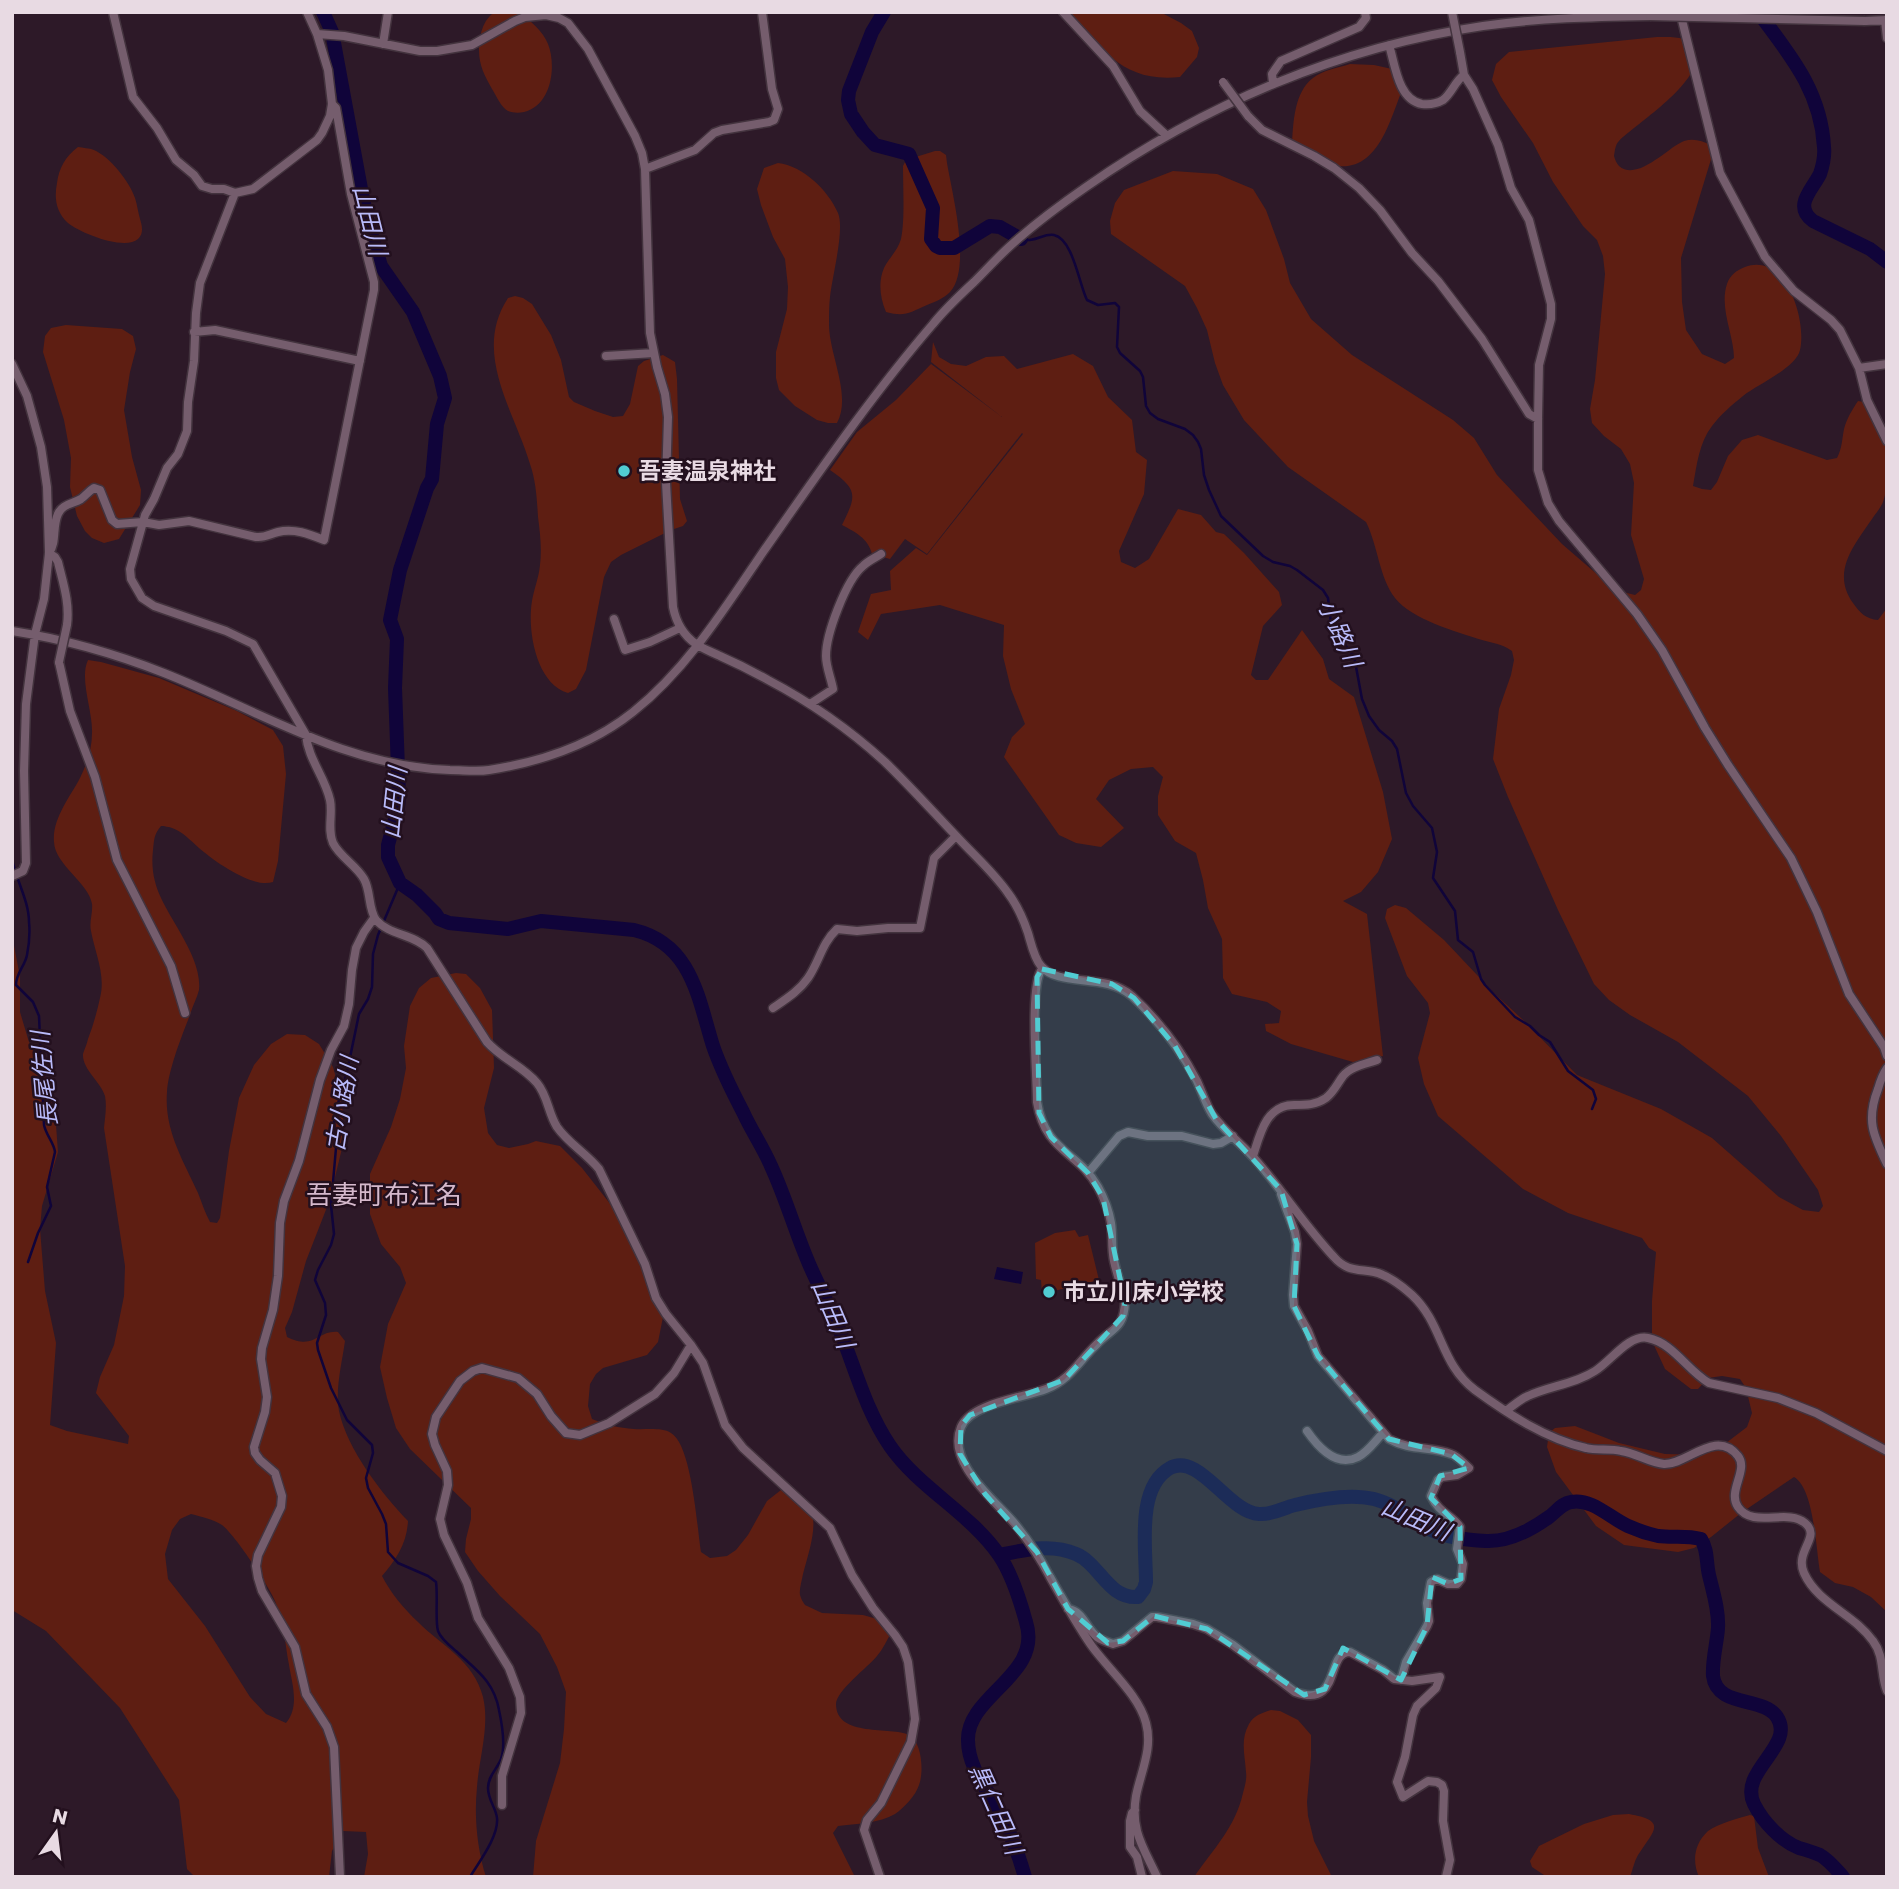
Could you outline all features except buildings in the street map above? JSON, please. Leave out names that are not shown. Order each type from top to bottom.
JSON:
[{"type":"street","points":[[113,12],[133,97],[157,128],[176,160],[194,175],[202,186],[212,189],[225,188],[234,193],[247,192],[260,186],[317,140],[326,126],[332,104]]},
{"type":"street","points":[[49,553],[54,544],[58,513],[94,488],[100,490],[114,523],[143,522],[159,525],[189,522],[263,537],[288,530],[324,540],[373,300],[374,282],[351,194],[320,33],[307,12]]},
{"type":"street","points":[[383,44],[388,12]]},
{"type":"street","points":[[645,169],[695,150],[714,133],[774,120],[778,109],[772,89],[762,12]]},
{"type":"street","points":[[1063,12],[1114,66],[1140,111],[1166,135]]},
{"type":"street","points":[[1273,83],[1272,74],[1281,61],[1359,27],[1366,18],[1365,12]]},
{"type":"street","points":[[1452,12],[1464,75],[1498,145],[1511,188],[1529,220],[1551,304],[1551,320],[1539,365],[1538,419],[1538,470],[1548,503],[1559,521],[1637,614],[1662,650],[1704,728],[1791,858],[1817,912],[1849,994],[1884,1046],[1887,1056]]},
{"type":"street","points":[[1680,12],[1720,173],[1765,257],[1794,291],[1840,330],[1859,368],[1867,400],[1887,441]]},
{"type":"street","points":[[320,33],[420,51],[472,45],[525,18],[546,15],[560,15],[576,31],[595,60],[639,144],[645,169],[650,333],[668,417],[666,483],[673,607],[680,628],[697,645],[769,680],[810,704],[876,754],[1009,893],[1042,968],[1066,978],[1112,984],[1134,998],[1175,1046],[1216,1119],[1253,1156],[1338,1262],[1353,1270],[1384,1275],[1408,1291],[1429,1314],[1449,1361],[1458,1375],[1471,1387],[1506,1411],[1567,1443],[1591,1450],[1617,1450],[1637,1454],[1660,1464],[1674,1462],[1703,1448],[1717,1446],[1729,1449],[1741,1461],[1742,1466],[1735,1502],[1740,1509],[1755,1517],[1792,1518],[1803,1521],[1809,1527],[1810,1539],[1802,1555],[1801,1564],[1805,1575],[1813,1587],[1861,1625],[1871,1637],[1880,1650],[1881,1676],[1887,1691]]},
{"type":"street","points":[[12,631],[107,654],[162,672],[306,735],[364,757],[423,769],[484,771],[544,759],[599,735],[632,713],[662,686],[697,645],[825,464],[935,320],[1010,245],[1051,211],[1166,135],[1273,83],[1389,45],[1481,26],[1572,18],[1650,16],[1886,20],[1887,38]]},
{"type":"street","points":[[1389,45],[1403,91],[1416,102],[1434,104],[1442,100],[1450,93],[1460,76],[1464,75]]},
{"type":"street","points":[[1223,82],[1262,130],[1334,168],[1380,210],[1482,339],[1529,415],[1538,419]]},
{"type":"street","points":[[234,193],[200,283],[187,431],[178,454],[163,475],[143,522],[130,569],[131,579],[142,598],[153,607],[226,631],[253,644],[306,735],[309,752],[330,801],[330,832],[333,842],[365,880],[379,922],[418,940],[427,948],[487,1042],[495,1051],[524,1070],[543,1091],[551,1116],[559,1129],[599,1169],[645,1264],[656,1298],[703,1363],[730,1433],[830,1528],[852,1575],[873,1608],[895,1635],[908,1662],[915,1719],[911,1742],[881,1803],[867,1820],[864,1830],[880,1877]]},
{"type":"street","points":[[194,332],[215,330],[360,361]]},
{"type":"street","points":[[606,356],[654,353]]},
{"type":"street","points":[[12,364],[27,396],[43,458],[47,487],[49,553],[44,599],[34,635],[26,704],[26,863],[23,871],[12,876]]},
{"type":"street","points":[[1859,368],[1887,364]]},
{"type":"street","points":[[49,553],[58,562],[68,602],[69,613],[59,662],[70,711],[95,776],[117,860],[171,966],[185,1013]]},
{"type":"street","points":[[810,704],[833,689],[826,659],[827,639],[836,612],[856,573],[881,554]]},
{"type":"street","points":[[614,619],[625,650],[680,628]]},
{"type":"street","points":[[773,1008],[804,984],[823,946],[837,929],[857,931],[920,928],[934,858],[956,836]]},
{"type":"street","points":[[340,1877],[334,1747],[327,1727],[306,1694],[295,1647],[262,1591],[258,1578],[258,1555],[281,1507],[282,1496],[275,1474],[260,1460],[254,1447],[267,1397],[261,1359],[278,1276],[280,1223],[284,1200],[299,1161],[320,1080],[331,1050],[344,1027],[356,948],[364,932],[379,922]]},
{"type":"street","points":[[1042,968],[1037,977],[1035,1006],[1039,1114],[1051,1138],[1088,1172],[1103,1198],[1111,1224],[1114,1260],[1125,1302],[1120,1324],[1099,1341],[1064,1380],[1046,1389],[976,1411],[961,1426],[958,1444],[968,1469],[985,1494],[1013,1521],[1037,1552],[1068,1609],[1092,1646],[1136,1702],[1145,1719],[1148,1750],[1135,1810],[1138,1836],[1157,1877]]},
{"type":"street","points":[[1253,1156],[1265,1122],[1275,1111],[1288,1105],[1307,1105],[1323,1100],[1335,1090],[1349,1071],[1377,1060]]},
{"type":"street","points":[[1887,1069],[1872,1103],[1871,1116],[1874,1134],[1887,1164]]},
{"type":"street","points":[[1088,1172],[1119,1136],[1128,1132],[1148,1136],[1182,1136],[1213,1144],[1233,1136]]},
{"type":"street","points":[[1281,1190],[1297,1244],[1294,1306],[1318,1356],[1383,1433],[1398,1444],[1451,1454],[1469,1468],[1457,1475],[1442,1477],[1431,1496],[1441,1511],[1460,1527],[1458,1553],[1463,1562],[1461,1579],[1457,1584],[1448,1584],[1437,1579],[1431,1582],[1427,1603],[1429,1621],[1406,1662],[1401,1680]]},
{"type":"street","points":[[1506,1411],[1527,1396],[1592,1373],[1610,1361],[1628,1343],[1637,1337],[1644,1337],[1662,1343],[1709,1383],[1778,1398],[1816,1413],[1887,1451]]},
{"type":"street","points":[[502,1805],[502,1776],[522,1713],[520,1697],[509,1668],[478,1618],[444,1535],[440,1519],[448,1485],[447,1471],[432,1434],[436,1416],[460,1381],[482,1368],[518,1378],[537,1394],[566,1433],[580,1435],[609,1423],[655,1394],[674,1373],[691,1345]]},
{"type":"street","points":[[1307,1431],[1317,1447],[1346,1460],[1364,1453],[1383,1433]]},
{"type":"street","points":[[1068,1609],[1079,1614],[1096,1636],[1112,1644],[1123,1641],[1152,1617],[1201,1626],[1233,1645],[1295,1692],[1304,1695],[1311,1696],[1325,1689],[1331,1681],[1340,1656],[1346,1652],[1383,1670],[1394,1679],[1412,1681],[1440,1677],[1436,1688],[1417,1706],[1413,1715],[1405,1757],[1396,1782],[1403,1797],[1428,1781],[1442,1786],[1443,1821],[1450,1860],[1446,1877]]},
{"type":"street","points":[[1135,1810],[1132,1812],[1129,1830],[1130,1847],[1138,1857],[1142,1877]]},
{"type":"highlighted area","points":[[1042,969],[1112,984],[1134,998],[1175,1046],[1216,1119],[1281,1190],[1297,1244],[1294,1306],[1318,1356],[1389,1439],[1451,1454],[1469,1468],[1440,1476],[1431,1498],[1460,1527],[1461,1579],[1448,1584],[1432,1577],[1427,1626],[1401,1680],[1343,1648],[1325,1689],[1304,1695],[1207,1629],[1154,1616],[1123,1641],[1108,1643],[1068,1609],[1037,1552],[985,1494],[960,1454],[961,1426],[970,1415],[1064,1380],[1123,1316],[1125,1302],[1103,1198],[1088,1173],[1051,1137],[1039,1113],[1037,977]]},
{"type":"shaded area","points":[[495,12],[520,12],[540,31],[551,53],[550,84],[546,94],[533,108],[524,112],[512,112],[503,107],[481,66],[481,34],[487,19]]},
{"type":"shaded area","points":[[1070,12],[1160,12],[1192,31],[1199,48],[1197,57],[1180,77],[1144,75],[1129,69],[1104,51]]},
{"type":"shaded area","points":[[1657,37],[1679,38],[1689,42],[1695,51],[1695,63],[1680,88],[1619,141],[1614,156],[1619,166],[1635,170],[1653,162],[1684,141],[1698,140],[1711,145],[1712,156],[1681,258],[1686,330],[1702,354],[1725,364],[1734,358],[1725,302],[1727,284],[1739,270],[1759,265],[1772,269],[1782,279],[1791,292],[1800,322],[1800,350],[1792,363],[1743,396],[1712,426],[1701,447],[1693,486],[1711,490],[1728,456],[1742,440],[1758,435],[1827,460],[1837,458],[1845,425],[1858,401],[1867,403],[1875,412],[1884,436],[1886,492],[1880,508],[1853,547],[1844,580],[1853,603],[1864,615],[1878,620],[1887,608],[1887,1612],[1871,1597],[1853,1587],[1835,1583],[1820,1572],[1810,1506],[1801,1483],[1794,1477],[1694,1548],[1678,1552],[1624,1545],[1596,1526],[1556,1472],[1547,1447],[1549,1433],[1555,1428],[1575,1426],[1619,1443],[1665,1454],[1702,1455],[1726,1443],[1747,1427],[1752,1413],[1746,1388],[1740,1379],[1722,1376],[1708,1378],[1698,1389],[1691,1389],[1665,1369],[1652,1341],[1656,1252],[1649,1248],[1642,1238],[1568,1213],[1523,1189],[1438,1116],[1424,1084],[1418,1058],[1430,1013],[1428,1003],[1407,976],[1385,918],[1387,909],[1395,905],[1406,908],[1444,940],[1577,1075],[1661,1109],[1712,1138],[1779,1197],[1803,1210],[1819,1212],[1823,1206],[1818,1190],[1781,1136],[1748,1096],[1678,1042],[1609,1000],[1594,984],[1558,910],[1493,759],[1499,709],[1514,660],[1512,651],[1435,624],[1402,606],[1385,581],[1366,522],[1288,467],[1244,420],[1223,385],[1207,330],[1185,286],[1111,234],[1110,221],[1115,203],[1124,190],[1173,171],[1217,174],[1253,189],[1266,210],[1290,283],[1311,319],[1352,355],[1453,420],[1474,438],[1497,475],[1562,544],[1606,582],[1619,591],[1635,595],[1641,590],[1644,579],[1631,535],[1634,483],[1630,464],[1621,449],[1592,423],[1590,409],[1605,274],[1603,256],[1597,240],[1583,226],[1553,182],[1533,143],[1492,80],[1496,64],[1509,52]]},
{"type":"shaded area","points":[[1350,64],[1392,69],[1403,88],[1387,128],[1373,152],[1351,165],[1324,164],[1307,157],[1292,146],[1298,100],[1307,84],[1317,75]]},
{"type":"shaded area","points":[[78,147],[100,153],[128,184],[135,198],[141,224],[142,232],[138,239],[123,243],[92,236],[68,223],[61,214],[56,199],[58,178],[66,159]]},
{"type":"shaded area","points":[[935,151],[946,155],[956,211],[960,266],[956,281],[950,292],[933,303],[907,313],[886,312],[880,284],[884,268],[901,239],[903,166],[906,160]]},
{"type":"shaded area","points":[[778,163],[797,169],[814,180],[834,204],[840,220],[829,314],[830,336],[842,400],[837,423],[817,420],[795,406],[779,390],[776,378],[776,352],[787,309],[788,287],[785,259],[773,237],[757,189],[764,168]]},
{"type":"shaded area","points":[[515,296],[532,304],[551,335],[561,360],[569,397],[595,411],[613,417],[623,416],[630,404],[638,366],[644,361],[663,355],[675,362],[680,499],[687,521],[683,526],[611,562],[604,577],[586,670],[576,689],[568,693],[557,688],[548,679],[536,654],[531,613],[541,553],[536,490],[495,360],[494,340],[498,319],[508,298]]},
{"type":"shaded area","points":[[66,325],[122,329],[133,336],[136,349],[124,410],[141,490],[140,505],[119,539],[104,543],[92,538],[85,531],[77,516],[70,487],[71,458],[64,420],[43,352],[45,336],[51,328]]},
{"type":"shaded area","points":[[933,342],[939,357],[951,364],[966,366],[986,357],[1004,356],[1017,369],[1073,354],[1093,366],[1108,397],[1132,420],[1136,452],[1147,460],[1144,494],[1119,551],[1121,562],[1135,568],[1149,559],[1178,509],[1201,515],[1216,532],[1224,534],[1244,553],[1279,592],[1282,605],[1263,626],[1251,675],[1256,680],[1268,680],[1302,630],[1323,659],[1329,679],[1354,697],[1383,792],[1392,839],[1378,872],[1361,892],[1343,901],[1367,914],[1383,1056],[1353,1062],[1291,1044],[1266,1031],[1265,1024],[1279,1023],[1281,1011],[1267,1002],[1232,994],[1223,978],[1222,939],[1208,908],[1196,853],[1175,841],[1158,815],[1158,796],[1163,777],[1153,767],[1131,769],[1109,780],[1096,799],[1124,828],[1101,847],[1076,843],[1059,835],[1004,757],[1012,737],[1025,724],[1011,689],[1003,656],[1004,625],[940,605],[881,614],[868,640],[858,632],[871,594],[891,590],[890,571],[916,548],[927,555],[1023,434],[927,554],[905,539],[890,559],[872,554],[864,540],[842,525],[852,494],[846,483],[830,470],[857,432],[896,400],[931,364],[1002,417],[931,362]]},
{"type":"shaded area","points":[[88,660],[159,678],[237,711],[273,730],[283,746],[286,774],[278,861],[273,882],[265,883],[245,878],[171,828],[161,826],[155,837],[152,863],[156,885],[191,954],[199,983],[199,990],[170,1074],[167,1092],[168,1119],[208,1219],[217,1223],[239,1098],[254,1065],[271,1044],[287,1034],[305,1035],[319,1044],[333,1067],[342,1100],[344,1140],[329,1202],[306,1261],[285,1328],[287,1337],[296,1341],[310,1341],[331,1332],[338,1332],[345,1341],[338,1394],[343,1426],[367,1470],[408,1521],[400,1551],[382,1576],[403,1606],[465,1664],[479,1684],[485,1719],[476,1821],[486,1877],[364,1877],[368,1854],[366,1832],[343,1831],[332,1851],[329,1877],[195,1877],[187,1869],[179,1800],[120,1708],[46,1631],[12,1610],[12,935],[20,977],[20,1012],[29,1042],[49,1084],[56,1125],[58,1152],[42,1206],[40,1229],[45,1291],[56,1343],[50,1425],[128,1444],[129,1436],[96,1393],[114,1345],[124,1296],[125,1266],[104,1128],[105,1096],[83,1060],[102,989],[101,972],[91,931],[90,896],[60,858],[54,842],[62,808],[83,773],[89,756],[92,724],[86,668]],"holes":[[[191,1514],[215,1521],[228,1530],[275,1601],[282,1625],[294,1695],[293,1710],[286,1723],[266,1714],[250,1697],[205,1626],[168,1579],[165,1554],[172,1530],[180,1519]]]},
{"type":"shaded area","points":[[456,973],[466,974],[480,988],[492,1010],[494,1068],[484,1108],[488,1133],[497,1145],[509,1148],[536,1141],[560,1146],[582,1168],[615,1210],[657,1293],[663,1317],[658,1342],[647,1355],[603,1368],[596,1374],[590,1384],[588,1406],[592,1419],[623,1428],[663,1430],[671,1433],[678,1441],[689,1470],[701,1552],[710,1558],[727,1556],[736,1550],[748,1535],[767,1501],[781,1490],[796,1494],[806,1501],[811,1511],[813,1534],[800,1590],[805,1605],[822,1613],[863,1615],[884,1621],[891,1633],[873,1661],[837,1699],[838,1715],[855,1726],[909,1735],[919,1750],[921,1779],[912,1797],[895,1814],[875,1821],[838,1826],[833,1833],[855,1877],[533,1877],[536,1841],[560,1763],[566,1692],[540,1634],[500,1596],[465,1552],[471,1508],[410,1449],[396,1428],[380,1367],[388,1324],[406,1283],[400,1267],[381,1244],[370,1214],[370,1174],[400,1099],[406,1068],[404,1046],[410,1006],[419,988],[431,978]]},
{"type":"shaded area","points":[[1075,1230],[1079,1237],[1088,1235],[1099,1280],[1042,1294],[1041,1280],[1036,1279],[1035,1243],[1055,1233]]},
{"type":"shaded area","points":[[997,1267],[1023,1272],[1021,1284],[994,1279]]},
{"type":"shaded area","points":[[1271,1710],[1280,1711],[1298,1720],[1311,1735],[1308,1816],[1314,1841],[1332,1877],[1194,1877],[1235,1817],[1246,1779],[1246,1730],[1256,1716]]},
{"type":"shaded area","points":[[1629,1814],[1649,1820],[1654,1828],[1630,1877],[1547,1877],[1532,1867],[1530,1861],[1539,1846],[1584,1824],[1613,1815]]},
{"type":"shaded area","points":[[1754,1816],[1758,1848],[1769,1877],[1699,1877],[1695,1865],[1696,1853],[1703,1836],[1717,1826]]},
{"type":"waterway","name":"山田川","points":[[323,12],[332,32],[368,223],[381,266],[413,312],[440,376],[445,398],[437,424],[432,479],[400,570],[390,620],[397,639],[395,688],[399,796],[388,845],[388,857],[400,883],[417,895],[439,919],[449,923],[508,929],[541,921],[634,930],[669,947],[681,960],[697,992],[720,1063],[776,1177],[807,1259],[881,1431],[915,1475],[987,1540],[1004,1562],[1015,1587],[1026,1622],[1028,1640],[1024,1656],[1015,1671],[979,1710],[971,1724],[968,1740],[971,1761],[1005,1822],[1025,1877]]},
{"type":"waterway","points":[[884,12],[872,32],[849,91],[851,114],[875,145],[909,154],[933,208],[931,239],[936,246],[954,248],[990,226],[1000,227],[1021,239]]},
{"type":"waterway","points":[[1758,12],[1802,75],[1817,108],[1822,127],[1824,160],[1820,174],[1804,204],[1807,215],[1813,221],[1870,249],[1887,262]]},
{"type":"waterway","name":"小路川","points":[[1021,239],[1031,240],[1046,235],[1061,238],[1071,253],[1087,300],[1098,305],[1115,303],[1119,307],[1117,347],[1140,371],[1146,406],[1150,413],[1158,419],[1185,429],[1198,442],[1204,475],[1221,516],[1263,556],[1273,562],[1290,566],[1323,590],[1328,598],[1335,633],[1354,656],[1362,699],[1369,716],[1397,749],[1406,793],[1413,806],[1432,828],[1437,852],[1433,878],[1455,911],[1458,940],[1473,952],[1485,985],[1515,1017],[1550,1042],[1568,1071],[1593,1090],[1596,1099],[1592,1109]]},
{"type":"waterway","name":"長尾佐川","points":[[12,859],[27,906],[29,926],[27,955],[16,985],[33,1002],[39,1016],[44,1125],[55,1152],[47,1187],[51,1206],[28,1262]]},
{"type":"waterway","name":"古小路川","points":[[400,883],[378,935],[373,954],[372,987],[359,1014],[334,1122],[336,1148],[331,1205],[334,1234],[315,1280],[325,1303],[326,1315],[317,1343],[331,1388],[347,1420],[372,1445],[373,1453],[366,1478],[368,1488],[386,1524],[388,1552],[398,1563],[436,1582],[439,1634],[483,1677],[497,1700],[503,1747],[501,1759],[488,1784],[497,1825],[488,1849],[470,1877]]},
{"type":"waterway","name":"山田川","points":[[999,1555],[1038,1548],[1076,1554],[1092,1565],[1119,1593],[1138,1597],[1146,1582],[1147,1503],[1159,1477],[1170,1468],[1181,1465],[1192,1468],[1237,1504],[1259,1514],[1324,1499],[1364,1497],[1389,1505],[1443,1535],[1495,1541],[1527,1531],[1565,1504],[1579,1502],[1594,1506],[1628,1526],[1647,1533],[1701,1539],[1718,1615],[1713,1670],[1716,1686],[1731,1697],[1770,1711],[1777,1717],[1781,1728],[1774,1749],[1754,1781],[1751,1792],[1754,1804],[1779,1836],[1792,1845],[1823,1857],[1843,1877]]},
{"type":"place","name":"吾妻温泉神社","points":[[624,471]]},
{"type":"place","name":"市立川床小学校","points":[[1049,1292]]},
{"type":"district","name":"吾妻町布江名","points":[[384,1195]]},
{"type":"water label","name":"黒仁田川","points":[[996,1809]]}]
